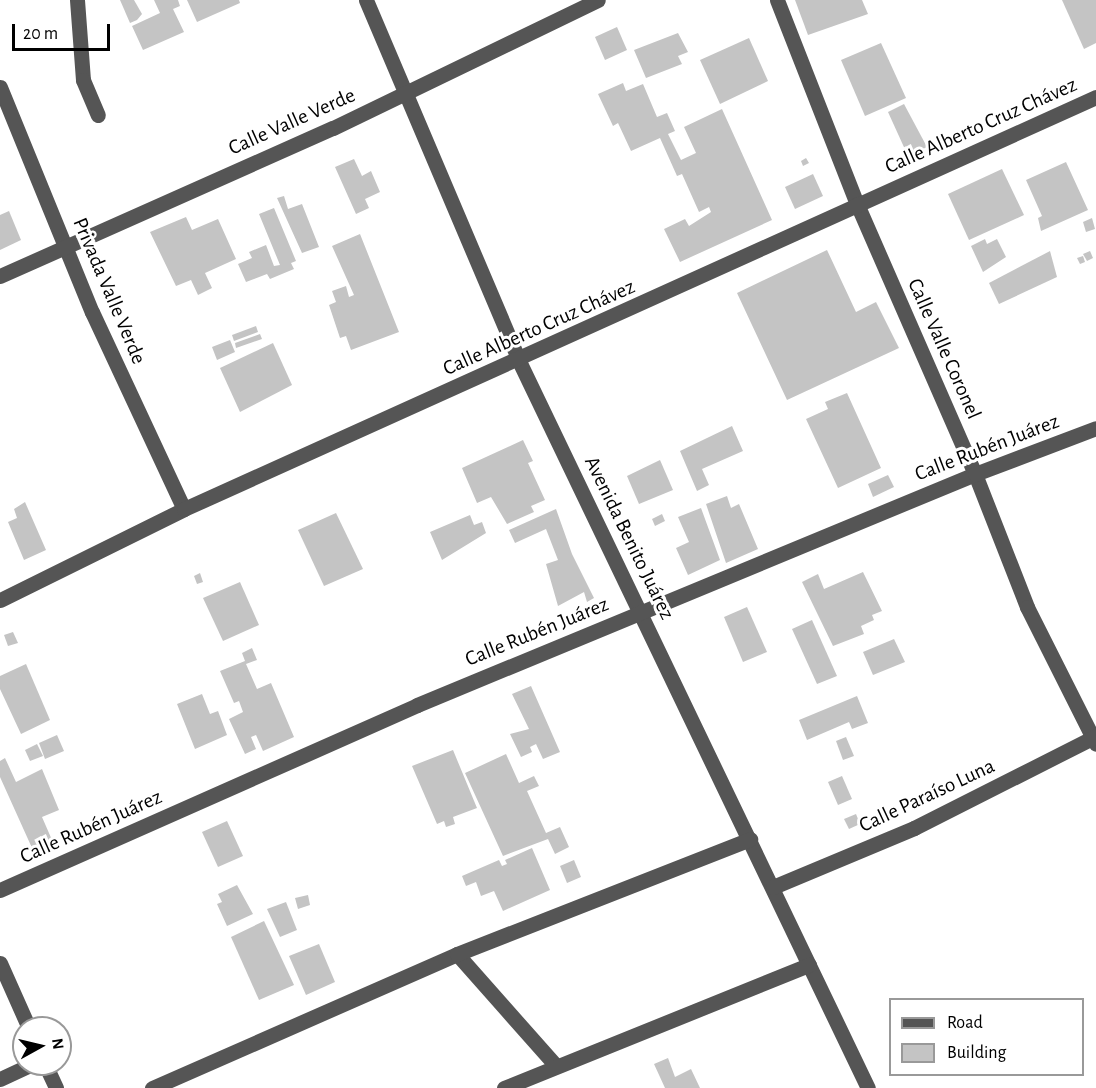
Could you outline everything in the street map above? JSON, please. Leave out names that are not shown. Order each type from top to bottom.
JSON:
[{"type":"street","points":[[77,0],[83,80],[98,115]]},
{"type":"street","name":"Avenida Benito Juárez","points":[[366,0],[408,92],[519,361],[868,1088]]},
{"type":"street","name":"Calle Valle Verde","points":[[0,276],[65,244],[408,92],[598,0]]},
{"type":"street","name":"Calle Valle Coronel","points":[[777,0],[857,204],[975,474],[1027,607],[1095,740]]},
{"type":"street","name":"Privada Valle Verde","points":[[0,87],[92,312],[184,509]]},
{"type":"street","name":"Calle Alberto Cruz Chávez","points":[[0,600],[184,509],[519,361],[857,204],[1096,97]]},
{"type":"street","name":"Calle Rubén Juárez","points":[[0,890],[406,710],[975,474],[1096,428]]},
{"type":"street","name":"Calle Paraíso Luna","points":[[773,887],[914,828],[1095,740]]},
{"type":"street","points":[[152,1088],[457,954],[750,839]]},
{"type":"street","points":[[457,954],[556,1066]]},
{"type":"street","points":[[0,963],[24,1016]]},
{"type":"street","points":[[504,1088],[809,965]]},
{"type":"building","points":[[120,0],[134,0],[142,14],[137,20],[130,23]]},
{"type":"building","points":[[154,0],[178,0],[180,6],[173,9],[184,32],[143,50],[132,26],[160,13]]},
{"type":"building","points":[[187,0],[239,0],[240,3],[197,22]]},
{"type":"building","points":[[795,0],[862,0],[868,14],[808,35]]},
{"type":"building","points":[[1062,0],[1096,0],[1096,43],[1084,49]]},
{"type":"building","points":[[617,27],[627,50],[605,60],[595,37]]},
{"type":"building","points":[[678,33],[688,52],[678,56],[682,64],[646,78],[634,50]]},
{"type":"building","points":[[749,38],[768,81],[720,104],[700,60]]},
{"type":"building","points":[[881,43],[906,98],[865,116],[841,60]]},
{"type":"building","points":[[623,83],[626,91],[643,84],[657,117],[667,113],[675,131],[668,134],[681,160],[696,153],[684,127],[722,109],[772,220],[680,262],[664,229],[685,219],[689,226],[711,212],[709,207],[699,212],[682,174],[677,176],[660,138],[631,151],[618,123],[613,126],[598,94]]},
{"type":"building","points":[[904,104],[927,147],[908,156],[888,112]]},
{"type":"building","points":[[806,158],[809,163],[803,166],[801,161]]},
{"type":"building","points":[[354,159],[362,176],[371,171],[380,192],[365,199],[369,208],[356,214],[335,167]]},
{"type":"building","points":[[1066,162],[1088,210],[1041,231],[1038,218],[1042,216],[1026,180]]},
{"type":"building","points":[[1002,169],[1024,215],[969,240],[948,194]]},
{"type":"building","points":[[813,174],[823,196],[795,209],[785,187]]},
{"type":"building","points":[[284,196],[288,209],[302,204],[319,247],[302,253],[277,198]]},
{"type":"building","points":[[274,208],[296,261],[291,263],[294,269],[270,279],[267,274],[246,282],[238,264],[252,258],[249,252],[266,245],[274,266],[280,265],[259,214]]},
{"type":"building","points":[[9,211],[21,240],[0,250],[0,215]]},
{"type":"building","points":[[186,217],[192,230],[218,219],[236,259],[205,273],[212,288],[198,295],[191,280],[176,286],[150,232]]},
{"type":"building","points":[[1092,218],[1095,229],[1086,232],[1083,222]]},
{"type":"building","points":[[360,234],[399,332],[351,350],[346,336],[340,338],[329,305],[336,302],[332,291],[346,286],[349,297],[354,295],[332,246]]},
{"type":"building","points":[[985,239],[987,244],[997,239],[1006,257],[983,272],[971,246]]},
{"type":"building","points":[[827,250],[856,312],[876,302],[899,348],[787,400],[737,293]]},
{"type":"building","points":[[1050,251],[1057,277],[999,304],[989,283]]},
{"type":"building","points":[[1090,251],[1093,258],[1087,261],[1083,254]]},
{"type":"building","points":[[1083,256],[1085,262],[1080,264],[1077,258]]},
{"type":"building","points":[[256,326],[258,332],[234,341],[232,335]]},
{"type":"building","points":[[260,334],[262,339],[236,348],[235,343]]},
{"type":"building","points":[[230,340],[235,352],[217,360],[212,347]]},
{"type":"building","points":[[273,343],[292,385],[240,412],[220,368]]},
{"type":"building","points":[[847,393],[881,468],[838,488],[806,419],[828,409],[825,402]]},
{"type":"building","points":[[732,426],[743,451],[702,469],[709,485],[697,491],[680,451]]},
{"type":"building","points":[[523,440],[533,461],[528,463],[545,500],[531,506],[534,512],[507,524],[491,497],[477,503],[462,468]]},
{"type":"building","points":[[660,460],[673,490],[639,504],[627,476]]},
{"type":"building","points":[[888,475],[894,487],[873,497],[868,484]]},
{"type":"building","points":[[727,496],[731,508],[739,504],[758,549],[726,563],[706,504]]},
{"type":"building","points":[[25,502],[46,550],[24,560],[8,522],[17,518],[14,509]]},
{"type":"building","points":[[701,508],[720,560],[688,575],[676,548],[689,542],[678,517]]},
{"type":"building","points":[[556,509],[572,554],[594,598],[587,602],[584,592],[558,606],[546,564],[558,560],[546,529],[515,543],[509,530]]},
{"type":"building","points":[[336,513],[363,569],[324,586],[298,530]]},
{"type":"building","points":[[662,514],[665,521],[655,526],[652,519]]},
{"type":"building","points":[[470,515],[474,525],[482,522],[486,533],[442,560],[430,532]]},
{"type":"building","points":[[863,572],[882,611],[872,615],[874,620],[861,626],[864,634],[833,646],[802,582],[818,574],[824,589]]},
{"type":"building","points":[[200,573],[203,582],[197,584],[194,576]]},
{"type":"building","points":[[240,582],[259,625],[223,641],[203,598]]},
{"type":"building","points":[[747,607],[767,652],[743,662],[724,617]]},
{"type":"building","points":[[812,620],[837,676],[817,684],[792,629]]},
{"type":"building","points":[[13,632],[18,643],[8,646],[4,635]]},
{"type":"building","points":[[894,639],[905,662],[873,675],[863,652]]},
{"type":"building","points":[[252,648],[257,660],[246,664],[257,689],[271,683],[294,737],[263,751],[256,735],[251,737],[256,749],[245,754],[229,719],[243,712],[239,701],[234,703],[220,671],[245,661],[242,653]]},
{"type":"building","points":[[26,664],[50,720],[21,734],[0,689],[0,676]]},
{"type":"building","points":[[531,686],[560,752],[543,759],[536,744],[530,747],[532,752],[521,757],[510,734],[529,729],[512,694]]},
{"type":"building","points":[[202,694],[210,714],[218,711],[227,735],[195,749],[177,704]]},
{"type":"building","points":[[857,696],[868,723],[852,729],[849,722],[807,740],[799,720]]},
{"type":"building","points":[[57,735],[64,751],[45,759],[39,743]]},
{"type":"building","points":[[846,737],[854,756],[843,760],[836,741]]},
{"type":"building","points":[[37,744],[43,756],[30,761],[25,750]]},
{"type":"building","points":[[453,750],[477,808],[453,817],[455,824],[446,827],[444,821],[437,824],[412,766]]},
{"type":"building","points":[[506,754],[519,783],[534,776],[539,786],[527,791],[546,833],[560,827],[569,847],[555,854],[548,839],[503,856],[465,773]]},
{"type":"building","points":[[5,758],[16,782],[42,769],[59,810],[42,817],[52,840],[32,848],[0,777],[0,761]]},
{"type":"building","points":[[842,776],[852,799],[838,805],[828,782]]},
{"type":"building","points":[[856,814],[860,824],[849,829],[844,819]]},
{"type":"building","points":[[227,821],[243,856],[218,867],[202,832]]},
{"type":"building","points":[[532,848],[550,890],[503,911],[494,891],[481,896],[476,882],[466,886],[462,876],[499,860],[502,866],[507,864],[505,860]]},
{"type":"building","points":[[574,860],[581,877],[567,883],[560,866]]},
{"type":"building","points":[[237,885],[253,914],[227,926],[217,904],[222,902],[218,894]]},
{"type":"building","points":[[308,895],[310,905],[298,909],[295,898]]},
{"type":"building","points":[[286,902],[297,930],[280,937],[267,909]]},
{"type":"building","points":[[264,921],[294,985],[259,1000],[231,937]]},
{"type":"building","points":[[319,944],[335,982],[306,995],[289,956]]},
{"type":"building","points":[[668,1058],[675,1077],[691,1069],[700,1088],[665,1088],[654,1064]]}]
